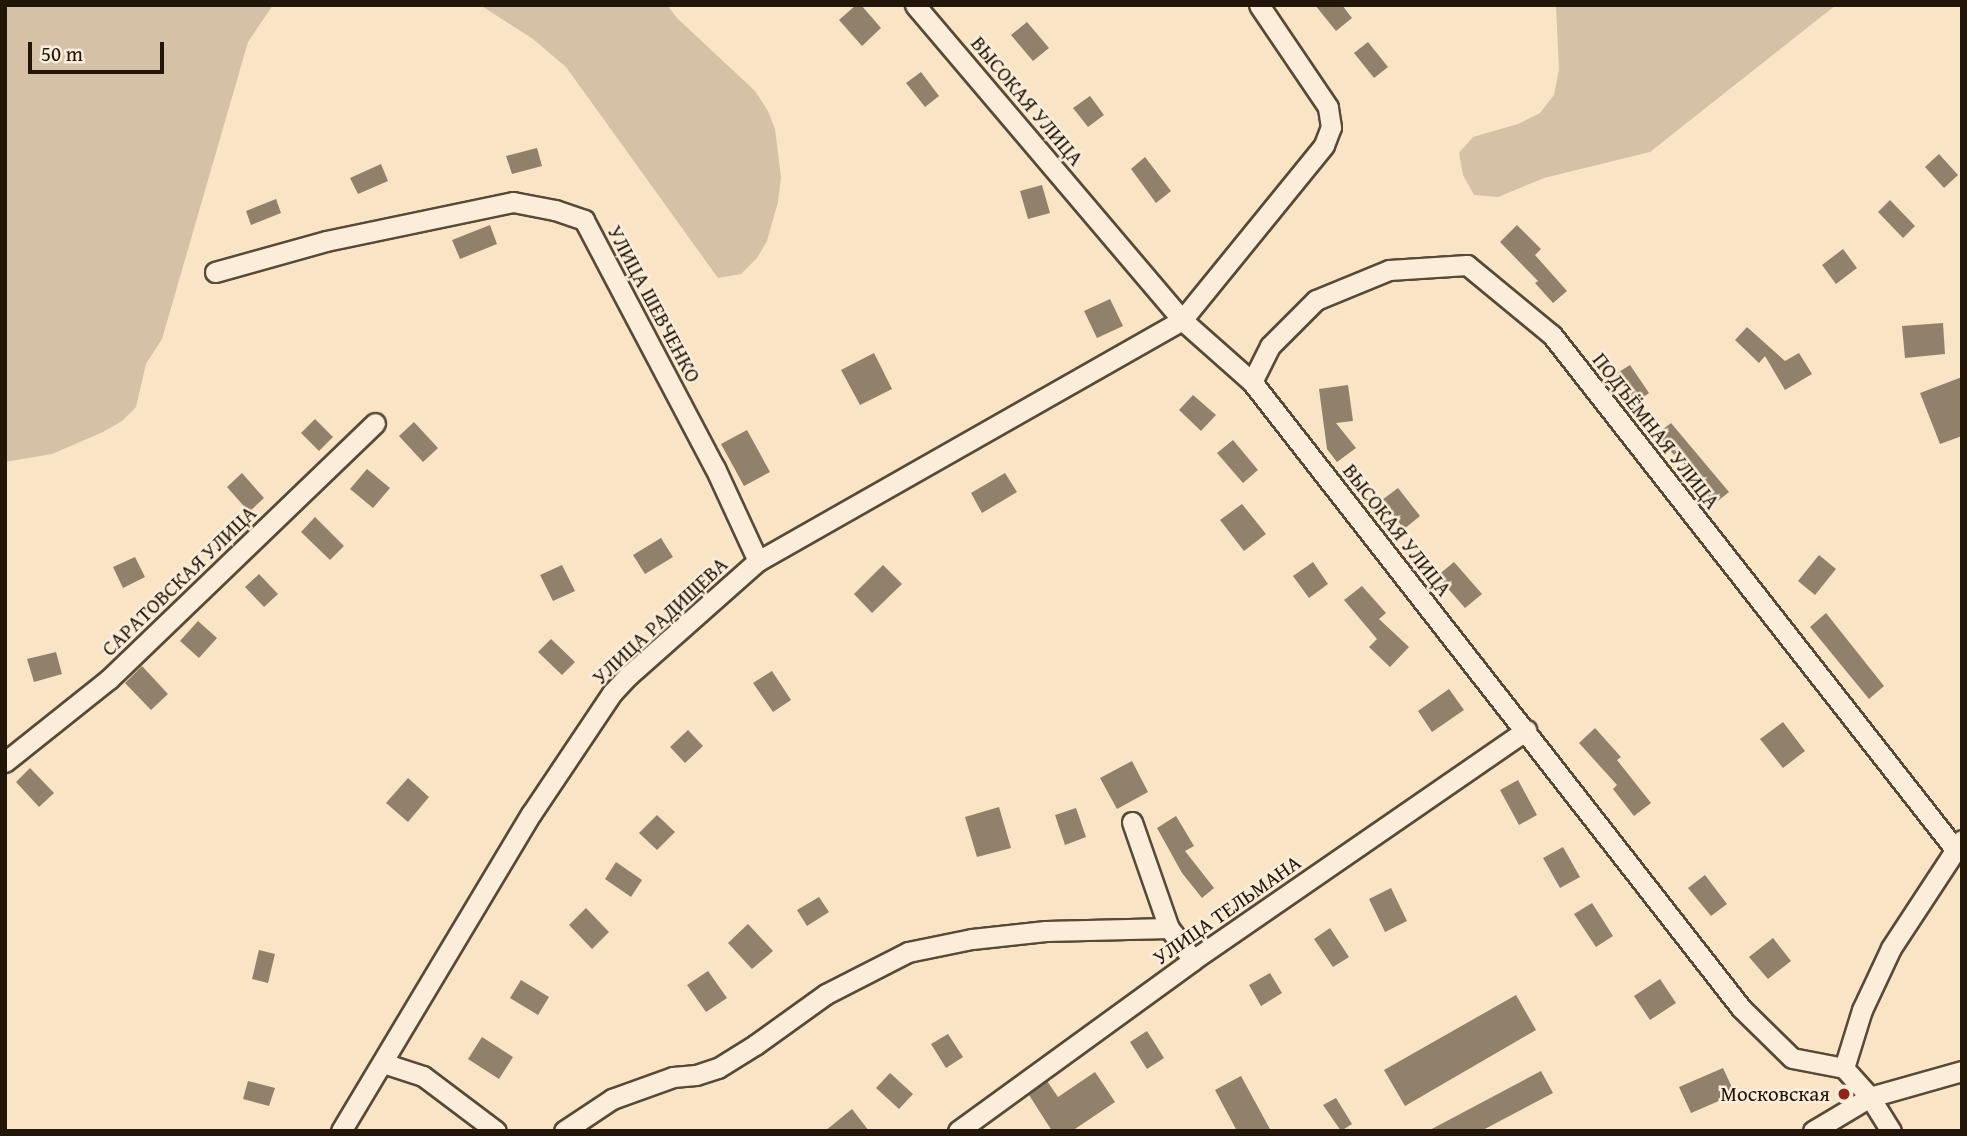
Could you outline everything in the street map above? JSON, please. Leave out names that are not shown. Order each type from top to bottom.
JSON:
[{"type":"street","name":"ВЫСОКАЯ УЛИЦА","points":[[915,5],[1182,320],[1252,382],[1741,1008],[1792,1058],[1844,1068]]},
{"type":"street","points":[[1182,320],[1324,145],[1331,127],[1328,107],[1259,5]]},
{"type":"street","name":"УЛИЦА ШЕВЧЕНКО","points":[[215,272],[326,241],[513,202],[555,209],[584,220],[715,468],[758,561]]},
{"type":"street","name":"ПОДЪЁМНАЯ УЛИЦА","points":[[1252,382],[1270,346],[1316,300],[1388,270],[1466,265],[1552,335],[1958,844]]},
{"type":"street","name":"УЛИЦА РАДИЩЕВА","points":[[341,1131],[531,814],[611,693],[758,561],[1182,320]]},
{"type":"street","name":"САРАТОВСКАЯ УЛИЦА","points":[[5,762],[109,679],[375,423]]},
{"type":"street","name":"УЛИЦА ТЕЛЬМАНА","points":[[958,1131],[1194,960],[1526,730]]},
{"type":"street","points":[[1132,822],[1168,928],[1194,960]]},
{"type":"street","points":[[1891,1131],[1870,1097],[1844,1068],[1862,1010],[1891,948],[1958,844]]},
{"type":"street","points":[[564,1131],[612,1099],[673,1077],[696,1075],[718,1068],[826,994],[908,953],[972,939],[1046,930],[1168,928]]},
{"type":"street","points":[[383,1063],[423,1076],[496,1131]]},
{"type":"street","points":[[1813,1131],[1870,1097],[1962,1071]]},
{"type":"shaded area","points":[[5,5],[273,5],[248,42],[162,339],[146,364],[136,407],[122,421],[103,432],[52,454],[5,462]]},
{"type":"shaded area","points":[[480,5],[667,5],[677,18],[755,91],[768,111],[775,129],[781,177],[778,202],[767,241],[757,258],[741,274],[718,278],[566,67],[533,39]]},
{"type":"shaded area","points":[[1556,5],[1836,5],[1650,152],[1544,178],[1498,197],[1474,195],[1463,175],[1459,153],[1473,137],[1518,124],[1540,113],[1554,95],[1559,70]]},
{"type":"building","points":[[856,5],[861,5],[881,28],[862,46],[839,20]]},
{"type":"building","points":[[1315,5],[1342,5],[1352,18],[1336,31]]},
{"type":"building","points":[[1027,22],[1049,48],[1033,61],[1011,35]]},
{"type":"building","points":[[1368,42],[1388,67],[1374,78],[1354,53]]},
{"type":"building","points":[[921,72],[939,96],[925,107],[906,83]]},
{"type":"building","points":[[1090,96],[1104,115],[1088,127],[1073,108]]},
{"type":"building","points":[[537,148],[542,166],[512,174],[506,156]]},
{"type":"building","points":[[1939,154],[1958,175],[1944,188],[1925,167]]},
{"type":"building","points":[[1145,157],[1171,191],[1156,203],[1131,169]]},
{"type":"building","points":[[381,164],[388,181],[358,194],[350,178]]},
{"type":"building","points":[[1042,185],[1050,213],[1028,219],[1020,191]]},
{"type":"building","points":[[276,199],[281,213],[251,225],[246,211]]},
{"type":"building","points":[[1890,200],[1915,226],[1903,238],[1878,212]]},
{"type":"building","points":[[490,225],[497,244],[460,259],[452,240]]},
{"type":"building","points":[[1517,225],[1541,249],[1535,255],[1567,291],[1553,303],[1535,283],[1538,281],[1500,242]]},
{"type":"building","points":[[1843,249],[1857,268],[1836,284],[1822,265]]},
{"type":"building","points":[[1110,299],[1123,326],[1097,338],[1084,311]]},
{"type":"building","points":[[1943,323],[1945,354],[1905,358],[1902,326]]},
{"type":"building","points":[[1747,327],[1785,361],[1799,353],[1812,374],[1785,390],[1765,356],[1759,363],[1735,340]]},
{"type":"building","points":[[874,353],[892,389],[860,405],[841,370]]},
{"type":"building","points":[[1630,365],[1649,393],[1634,404],[1614,375]]},
{"type":"building","points":[[1962,377],[1962,436],[1940,444],[1920,393]]},
{"type":"building","points":[[1348,385],[1353,421],[1336,423],[1356,448],[1337,462],[1327,449],[1319,389]]},
{"type":"building","points":[[1193,395],[1216,415],[1201,431],[1179,410]]},
{"type":"building","points":[[315,419],[333,437],[319,451],[301,433]]},
{"type":"building","points":[[414,422],[438,448],[423,462],[399,436]]},
{"type":"building","points":[[1671,423],[1729,492],[1714,504],[1676,453],[1674,455],[1657,434]]},
{"type":"building","points":[[747,430],[770,472],[744,486],[721,444]]},
{"type":"building","points":[[1233,440],[1258,470],[1243,483],[1217,453]]},
{"type":"building","points":[[367,469],[390,488],[373,508],[350,489]]},
{"type":"building","points":[[242,473],[264,498],[249,512],[227,487]]},
{"type":"building","points":[[1005,473],[1017,492],[982,513],[971,493]]},
{"type":"building","points":[[1398,488],[1420,516],[1404,529],[1382,500]]},
{"type":"building","points":[[1242,504],[1266,534],[1244,551],[1220,520]]},
{"type":"building","points":[[315,517],[344,546],[330,560],[301,532]]},
{"type":"building","points":[[661,538],[673,557],[645,574],[633,555]]},
{"type":"building","points":[[1819,555],[1836,569],[1815,595],[1798,581]]},
{"type":"building","points":[[135,557],[145,577],[123,588],[113,567]]},
{"type":"building","points":[[1313,562],[1328,584],[1309,598],[1293,576]]},
{"type":"building","points":[[1454,562],[1482,594],[1465,608],[1437,576]]},
{"type":"building","points":[[562,565],[575,591],[553,601],[540,575]]},
{"type":"building","points":[[883,565],[902,584],[872,613],[854,594]]},
{"type":"building","points":[[259,574],[278,594],[264,607],[245,587]]},
{"type":"building","points":[[1362,586],[1386,613],[1379,619],[1409,647],[1390,667],[1369,647],[1377,639],[1344,600]]},
{"type":"building","points":[[1826,613],[1884,686],[1869,699],[1810,627]]},
{"type":"building","points":[[198,621],[217,638],[199,658],[180,641]]},
{"type":"building","points":[[551,639],[575,662],[562,675],[538,652]]},
{"type":"building","points":[[56,652],[62,674],[34,682],[27,659]]},
{"type":"building","points":[[142,666],[168,694],[151,710],[125,683]]},
{"type":"building","points":[[772,671],[791,700],[773,712],[753,683]]},
{"type":"building","points":[[1449,689],[1464,710],[1432,732],[1418,711]]},
{"type":"building","points":[[1783,722],[1805,751],[1783,768],[1760,739]]},
{"type":"building","points":[[1595,728],[1621,757],[1617,760],[1651,803],[1634,816],[1613,789],[1617,785],[1579,743]]},
{"type":"building","points":[[688,730],[703,746],[685,763],[670,747]]},
{"type":"building","points":[[1132,761],[1148,792],[1117,809],[1100,778]]},
{"type":"building","points":[[30,768],[54,793],[39,807],[16,782]]},
{"type":"building","points":[[408,778],[429,797],[408,822],[386,803]]},
{"type":"building","points":[[1518,780],[1537,815],[1519,825],[1500,790]]},
{"type":"building","points":[[999,807],[1011,848],[977,857],[965,817]]},
{"type":"building","points":[[1076,808],[1086,837],[1065,845],[1055,815]]},
{"type":"building","points":[[657,815],[675,832],[657,850],[639,833]]},
{"type":"building","points":[[1176,816],[1194,846],[1185,851],[1214,888],[1202,898],[1182,873],[1157,828]]},
{"type":"building","points":[[1563,847],[1580,877],[1560,888],[1543,858]]},
{"type":"building","points":[[616,862],[642,880],[631,897],[605,879]]},
{"type":"building","points":[[1705,875],[1727,904],[1711,916],[1688,888]]},
{"type":"building","points":[[1391,888],[1407,921],[1385,932],[1369,899]]},
{"type":"building","points":[[819,897],[829,912],[807,926],[797,910]]},
{"type":"building","points":[[1592,903],[1613,936],[1596,947],[1574,914]]},
{"type":"building","points":[[586,908],[609,932],[592,949],[569,925]]},
{"type":"building","points":[[748,924],[773,951],[752,969],[728,943]]},
{"type":"building","points":[[1330,928],[1349,957],[1333,967],[1314,939]]},
{"type":"building","points":[[1773,938],[1791,961],[1768,979],[1749,957]]},
{"type":"building","points":[[259,950],[275,954],[268,983],[252,979]]},
{"type":"building","points":[[708,971],[727,998],[706,1012],[687,985]]},
{"type":"building","points":[[1270,973],[1282,993],[1261,1006],[1249,985]]},
{"type":"building","points":[[1660,979],[1676,1003],[1650,1020],[1634,996]]},
{"type":"building","points":[[521,980],[549,997],[538,1015],[510,998]]},
{"type":"building","points":[[1516,995],[1536,1030],[1405,1106],[1384,1070]]},
{"type":"building","points":[[1147,1031],[1164,1058],[1147,1069],[1130,1042]]},
{"type":"building","points":[[948,1034],[963,1057],[946,1068],[931,1044]]},
{"type":"building","points":[[482,1037],[513,1057],[499,1079],[468,1059]]},
{"type":"building","points":[[1723,1068],[1735,1094],[1691,1113],[1679,1087]]},
{"type":"building","points":[[1541,1071],[1553,1093],[1481,1131],[1428,1131]]},
{"type":"building","points":[[1095,1072],[1115,1102],[1072,1131],[1052,1131],[1029,1095],[1047,1081],[1058,1097]]},
{"type":"building","points":[[890,1073],[913,1094],[899,1109],[876,1088]]},
{"type":"building","points":[[1241,1076],[1271,1131],[1237,1131],[1215,1090]]},
{"type":"building","points":[[248,1081],[275,1088],[269,1106],[243,1099]]},
{"type":"building","points":[[1336,1098],[1352,1124],[1341,1131],[1323,1105]]},
{"type":"building","points":[[852,1109],[869,1131],[825,1131]]},
{"type":"place","name":"Московская","points":[[1844,1094]]}]
